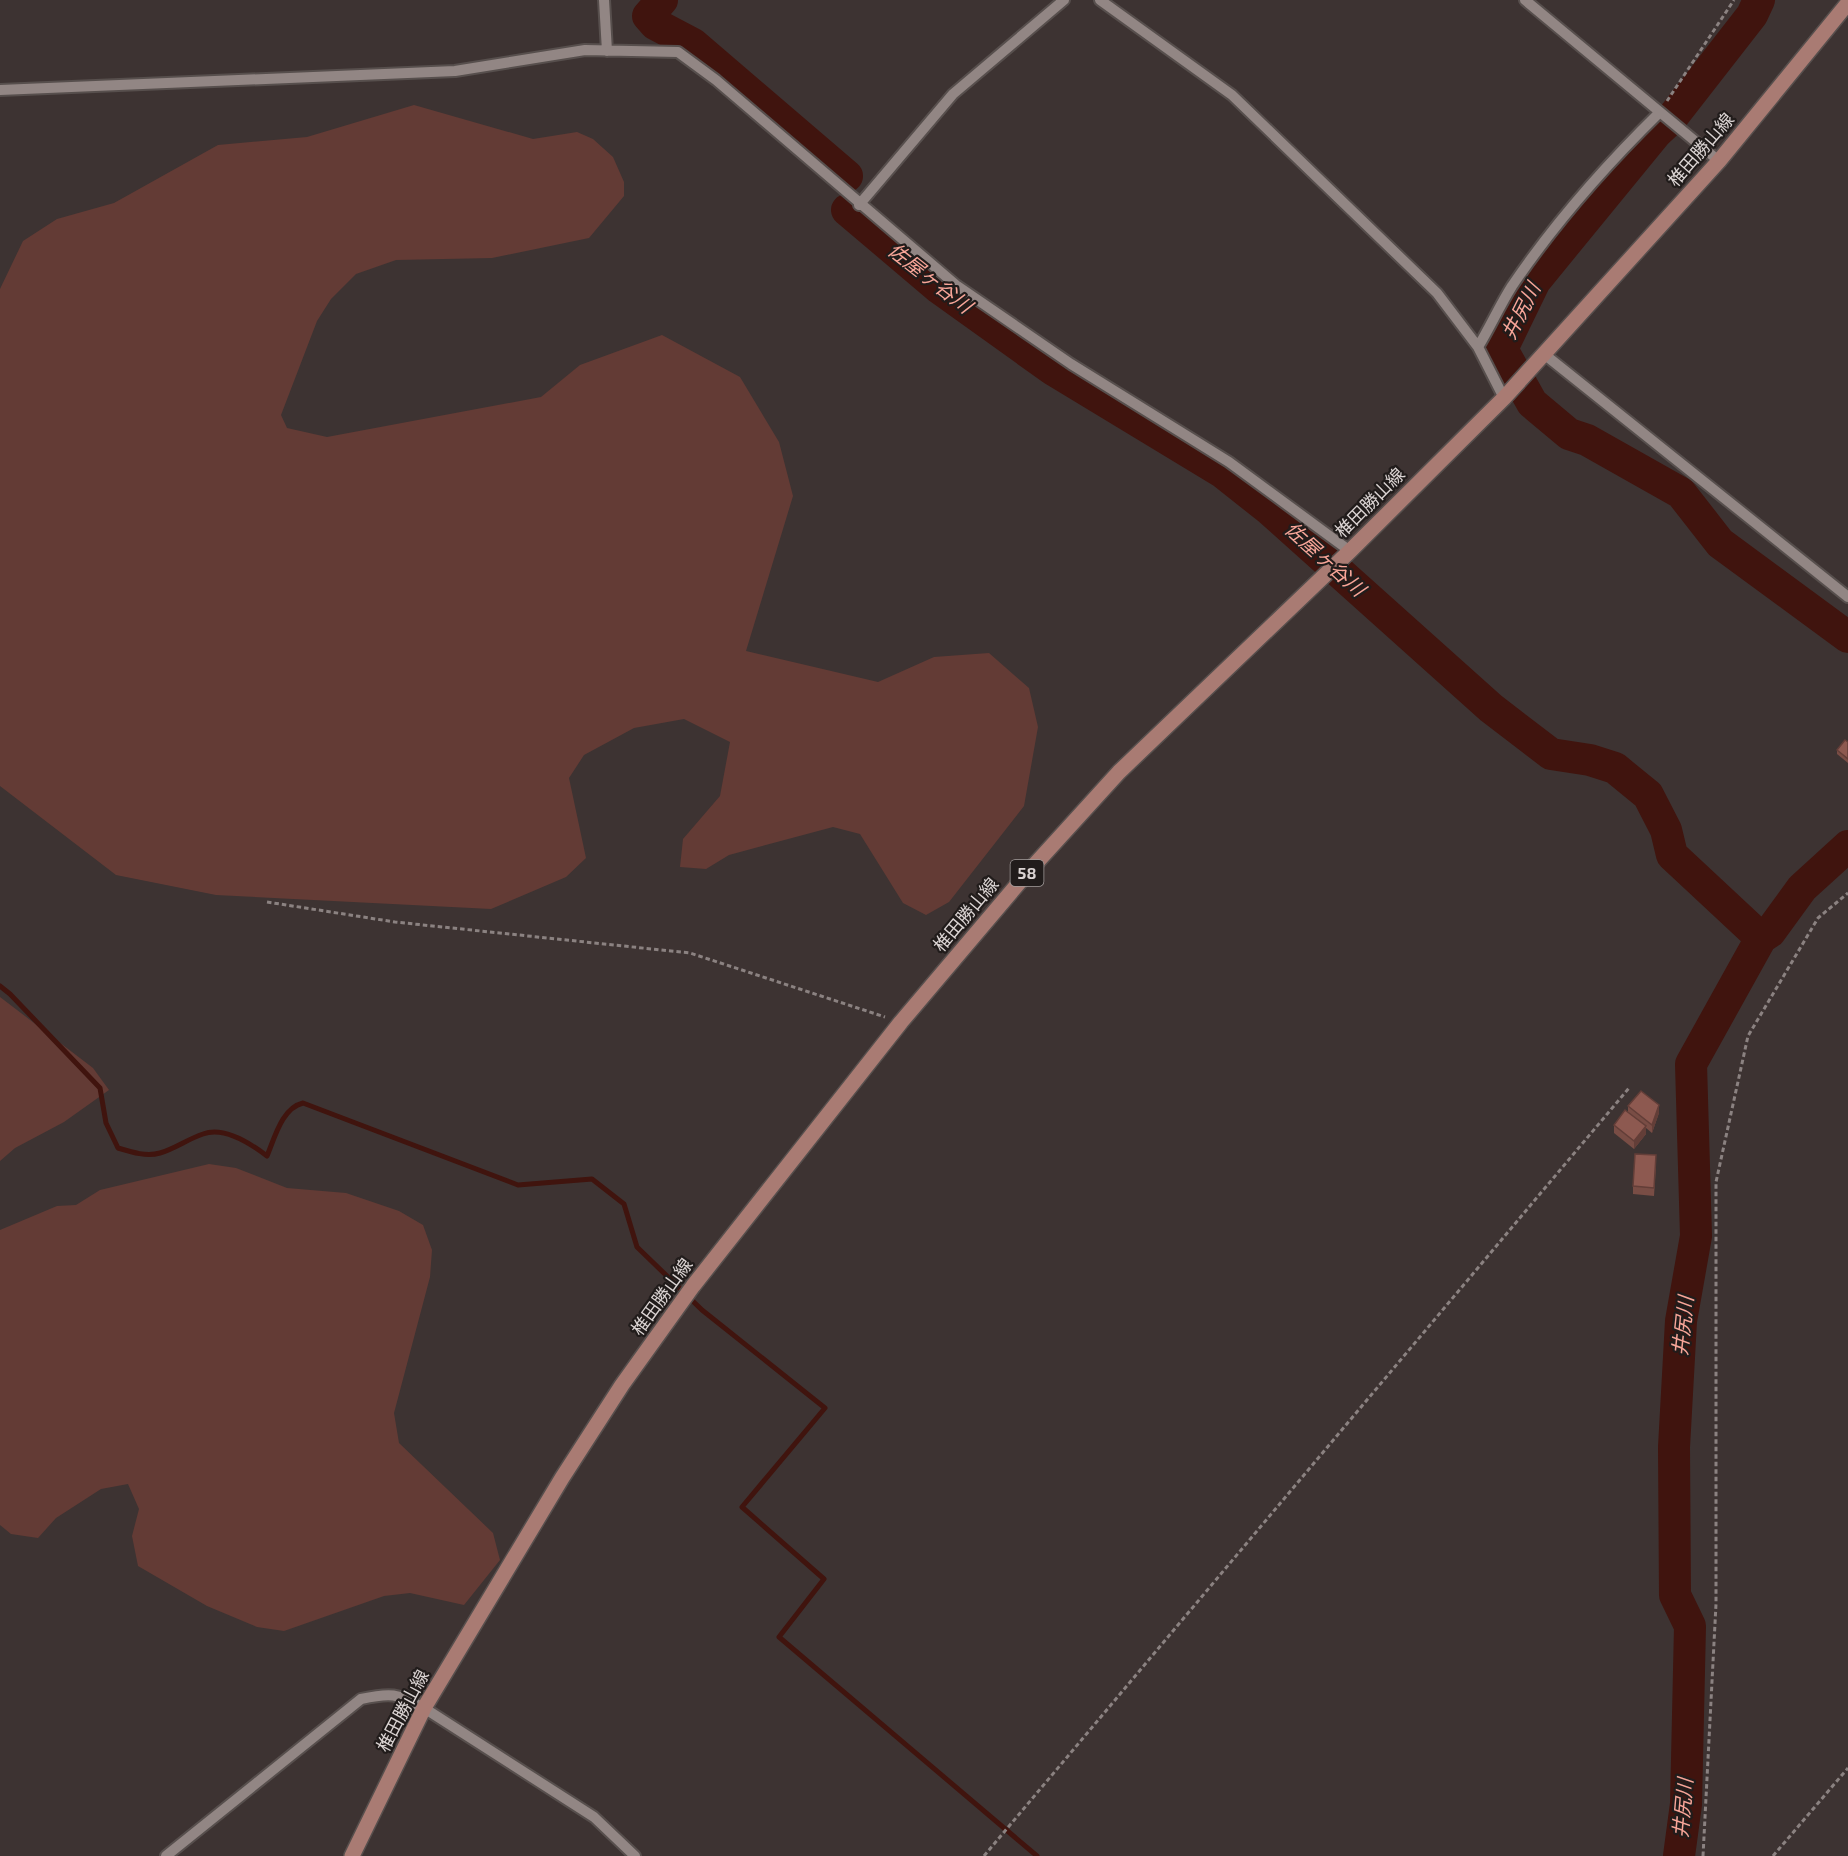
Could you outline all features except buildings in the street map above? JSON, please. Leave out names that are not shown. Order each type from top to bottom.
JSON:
[{"type":"main road","name":"椎田勝山線","points":[[352,1856],[424,1708],[562,1478],[622,1385],[693,1286],[902,1022],[1028,872],[1119,772],[1350,551],[1504,398],[1719,161],[1848,3]]},
{"type":"street","points":[[604,0],[607,51]]},
{"type":"street","points":[[859,206],[953,94],[1064,0]]},
{"type":"street","points":[[1100,0],[1232,95],[1437,292],[1478,347],[1504,398]]},
{"type":"street","points":[[1525,0],[1719,161]]},
{"type":"street","points":[[0,90],[455,71],[585,50],[678,52],[716,80],[859,206],[956,285],[1071,364],[1229,462],[1350,551]]},
{"type":"street","points":[[1478,347],[1512,287],[1548,238],[1625,147],[1659,113]]},
{"type":"street","points":[[1544,354],[1848,597]]},
{"type":"street","points":[[166,1856],[362,1699],[398,1695],[424,1708],[594,1817],[635,1856]]},
{"type":"path","points":[[1659,113],[1734,0]]},
{"type":"path","points":[[1703,1856],[1716,1604],[1716,1182],[1748,1035],[1818,918],[1848,893]]},
{"type":"path","points":[[267,902],[395,922],[690,953],[902,1022]]},
{"type":"path","points":[[984,1856],[1629,1088]]},
{"type":"path","points":[[1773,1856],[1848,1768]]},
{"type":"shaded area","points":[[414,105],[533,139],[577,132],[593,139],[613,157],[624,182],[624,196],[589,238],[492,258],[396,260],[356,274],[331,299],[317,321],[281,415],[287,428],[327,437],[541,397],[580,365],[662,335],[740,377],[779,442],[793,496],[746,651],[878,682],[934,657],[989,653],[1029,688],[1038,727],[1024,806],[949,902],[926,915],[903,903],[860,834],[833,827],[729,855],[706,869],[680,867],[683,839],[720,796],[730,742],[684,719],[634,728],[584,755],[569,778],[586,858],[566,877],[491,909],[216,895],[116,875],[0,786],[0,289],[23,241],[57,219],[114,203],[218,145],[307,137]]},
{"type":"shaded area","points":[[0,997],[93,1068],[109,1090],[64,1122],[15,1148],[0,1161]]},
{"type":"shaded area","points":[[209,1164],[236,1168],[287,1188],[346,1193],[399,1211],[423,1225],[432,1250],[430,1277],[394,1413],[399,1443],[493,1533],[500,1560],[464,1605],[410,1593],[384,1596],[284,1631],[257,1627],[207,1606],[138,1566],[132,1536],[139,1509],[128,1484],[101,1489],[56,1518],[38,1538],[11,1534],[0,1525],[0,1230],[57,1206],[76,1205],[100,1190]]},
{"type":"waterway","name":"佐屋ヶ谷川","points":[[662,0],[648,16],[655,24],[693,44],[847,176]]},
{"type":"waterway","name":"井尻川","points":[[1759,0],[1752,15],[1671,119],[1656,133],[1535,281],[1502,349],[1532,403],[1569,434],[1587,440],[1681,493],[1720,543],[1848,637]]},
{"type":"waterway","name":"佐屋ヶ谷川","points":[[847,210],[939,288],[1052,369],[1222,472],[1270,510],[1491,708],[1551,754],[1590,760],[1615,768],[1648,795],[1666,830],[1672,855],[1761,938]]},
{"type":"waterway","name":"井尻川","points":[[1679,1856],[1686,1804],[1690,1626],[1675,1595],[1674,1447],[1681,1321],[1696,1236],[1691,1064],[1761,938],[1770,932],[1802,888],[1848,846]]},
{"type":"waterway","points":[[0,986],[100,1088],[106,1123],[118,1148],[139,1154],[155,1154],[203,1134],[219,1132],[237,1137],[267,1156],[284,1117],[303,1103],[518,1185],[592,1179],[624,1204],[637,1247],[702,1310],[825,1408],[742,1507],[824,1579],[779,1637],[1037,1856]]}]
